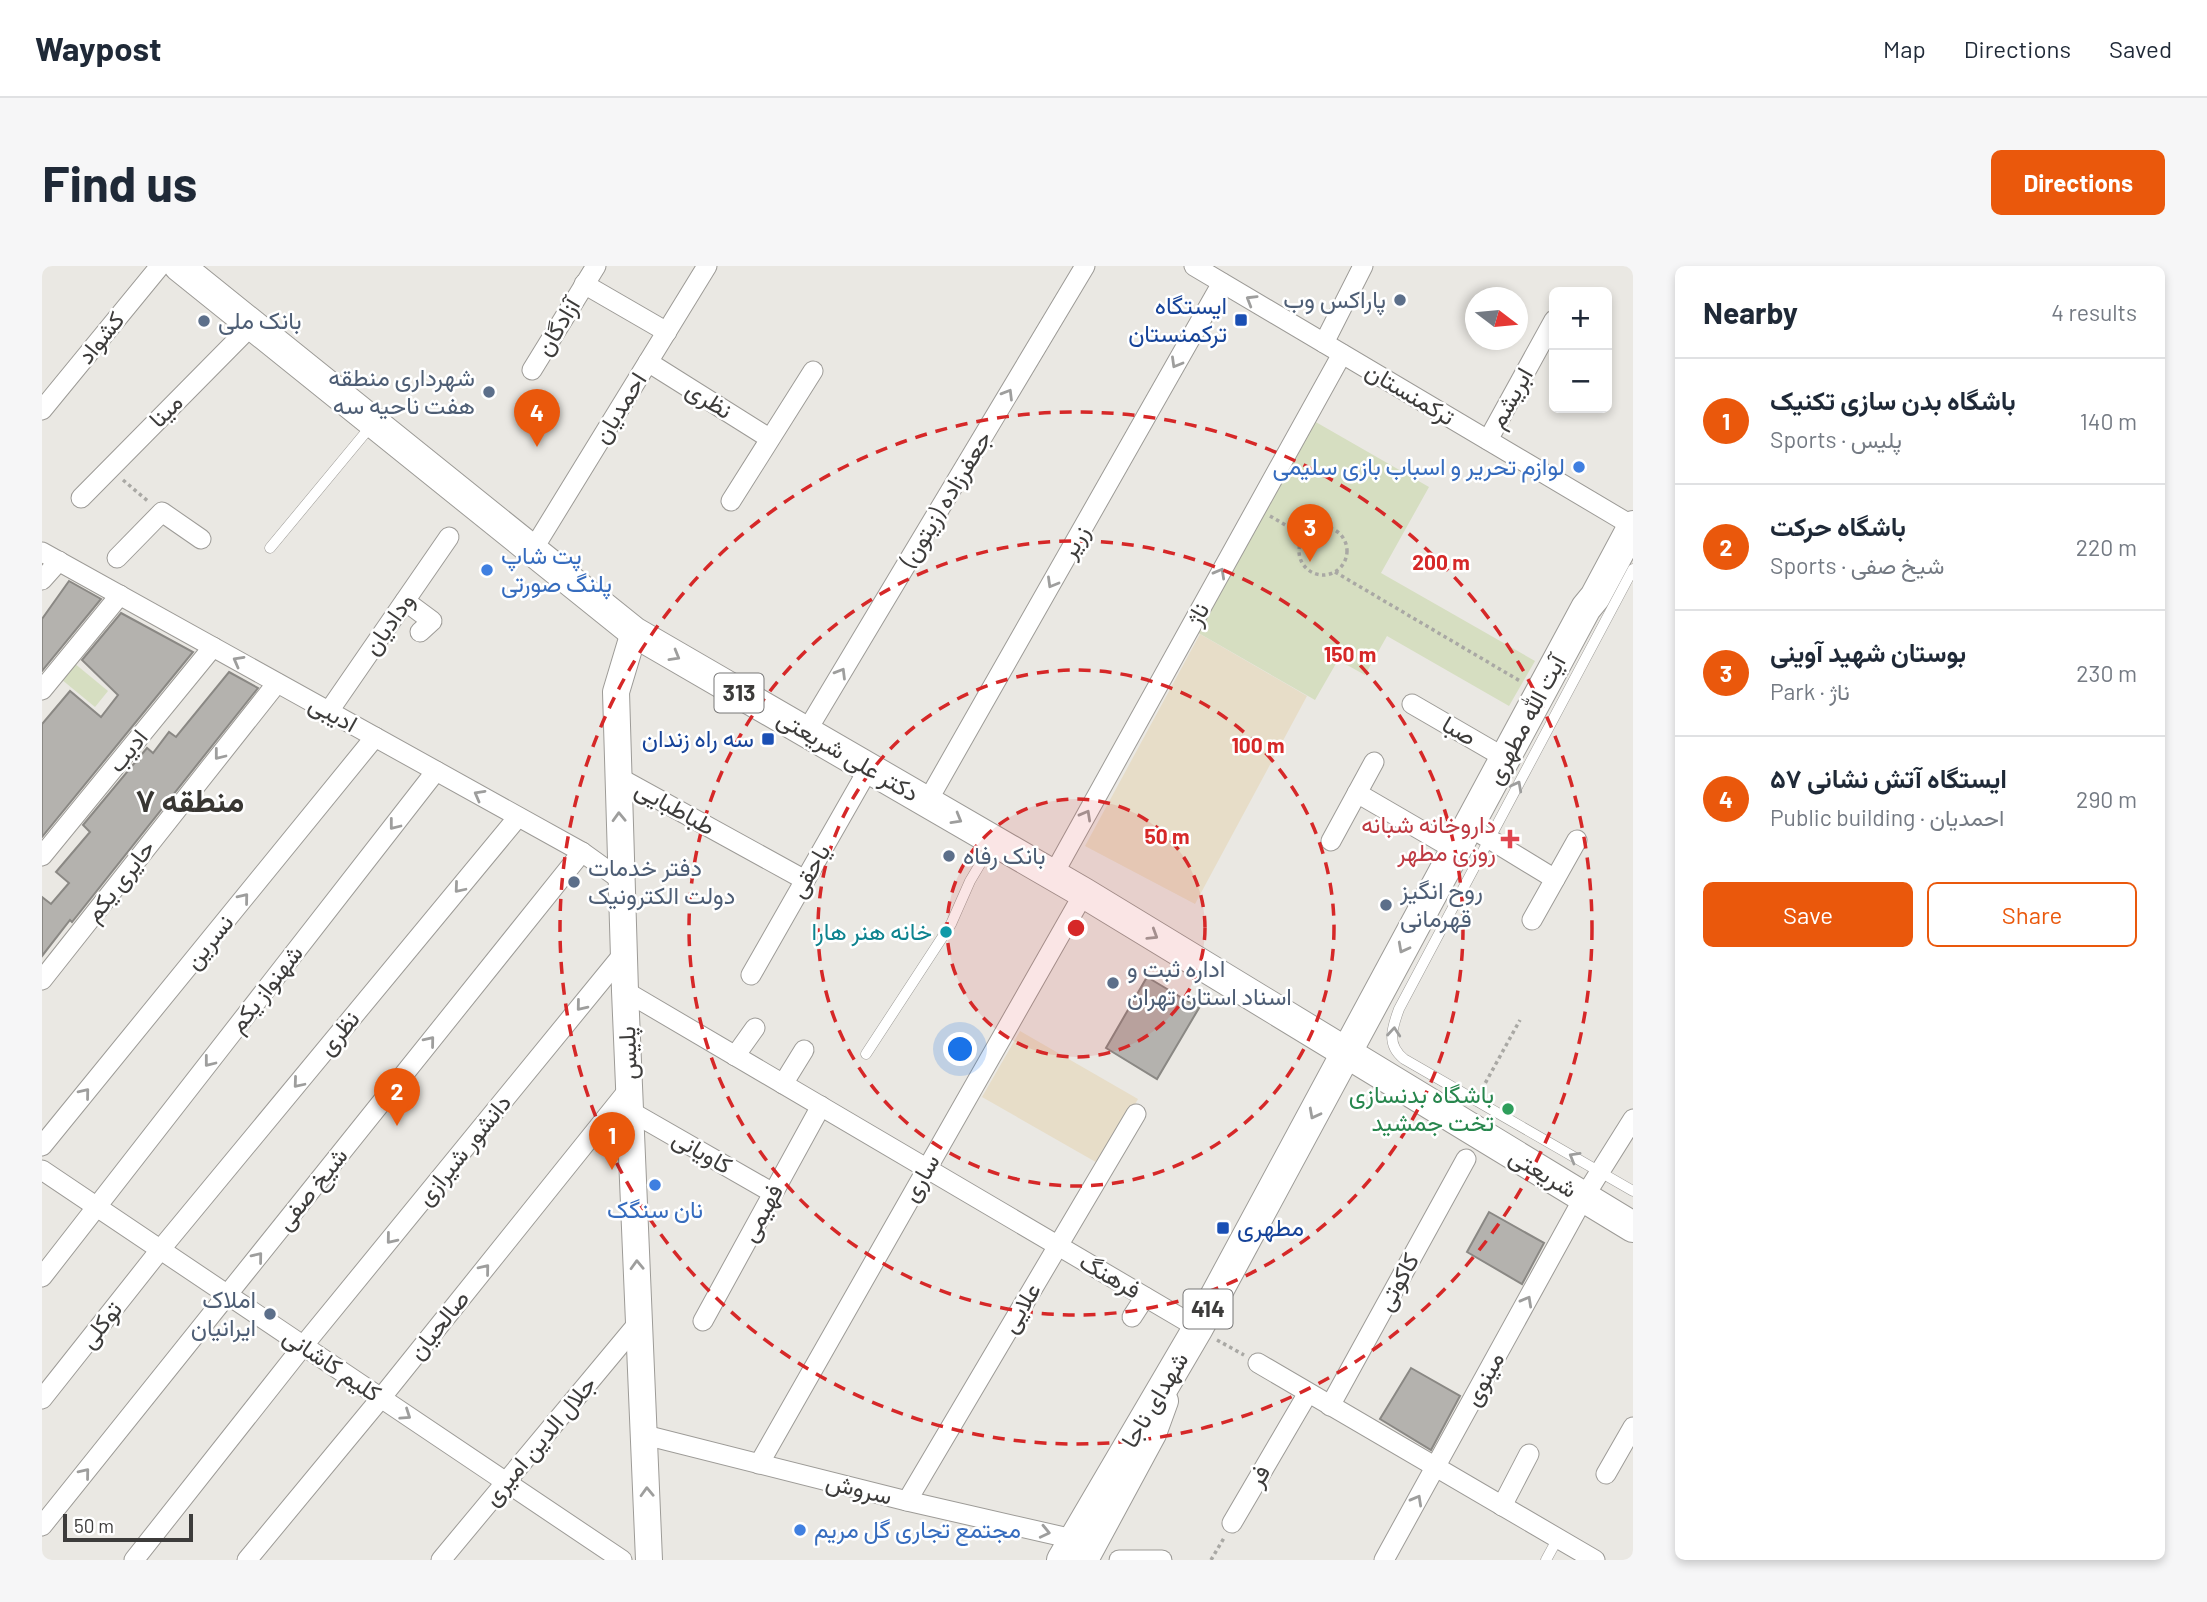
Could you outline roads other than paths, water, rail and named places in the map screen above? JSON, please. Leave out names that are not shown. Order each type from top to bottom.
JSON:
[{"type":"main road","name":"دکتر علی شریعتی","points":[[179,266],[374,423],[535,546],[634,632],[1084,893],[1346,1054]]},
{"type":"main road","name":"آیت الله مطهری","points":[[1346,1054],[1471,839],[1505,758],[1586,608],[1588,594],[1631,519]]},
{"type":"main road","name":"پلیس","points":[[634,632],[616,692],[625,991],[649,1560]]},
{"type":"main road","name":"شریعتی","points":[[1346,1054],[1633,1227]]},
{"type":"main road","name":"شهدای ناجا","points":[[1073,1553],[1346,1054]]},
{"type":"street","name":"کشواد","points":[[42,410],[160,266]]},
{"type":"street","name":"آزادگان","points":[[533,370],[596,266]]},
{"type":"street","name":"احمدیان","points":[[535,546],[708,266]]},
{"type":"street","name":"جعفرزاده (زیتون)","points":[[807,732],[1085,266]]},
{"type":"street","points":[[1324,343],[1363,266]]},
{"type":"street","name":"ترکمنستان","points":[[1197,267],[1488,440],[1631,519]]},
{"type":"street","name":"زریر","points":[[927,802],[1222,283]]},
{"type":"street","name":"آزادگان","points":[[584,284],[667,332]]},
{"type":"street","name":"مینا","points":[[80,498],[252,325]]},
{"type":"street","name":"ابریشم","points":[[1488,440],[1549,329]]},
{"type":"street","name":"ناژ","points":[[1053,875],[1342,354]]},
{"type":"street","name":"نظری","points":[[648,362],[769,438]]},
{"type":"street","points":[[732,501],[813,371]]},
{"type":"street","points":[[117,558],[162,512],[201,539]]},
{"type":"street","name":"ودادیان","points":[[329,711],[449,537]]},
{"type":"street","points":[[42,580],[50,556]]},
{"type":"street","name":"ادیبی","points":[[50,556],[582,852],[621,880]]},
{"type":"street","points":[[42,690],[120,595]]},
{"type":"street","points":[[405,601],[432,621],[420,632]]},
{"type":"street","name":"ادیب","points":[[42,856],[213,647]]},
{"type":"street","name":"حایری یکم","points":[[42,980],[277,683]]},
{"type":"street","name":"صبا","points":[[1412,704],[1505,758]]},
{"type":"street","name":"نسرین","points":[[42,1146],[375,737]]},
{"type":"street","points":[[1331,841],[1374,762]]},
{"type":"street","name":"یاحقی","points":[[751,975],[869,768]]},
{"type":"street","name":"شهنواز یکم","points":[[42,1277],[436,771]]},
{"type":"street","name":"طباطبایی","points":[[618,777],[805,880]]},
{"type":"street","points":[[1357,793],[1471,839],[1555,879]]},
{"type":"street","name":"نظری","points":[[160,1250],[518,817]]},
{"type":"street","points":[[1532,920],[1577,840]]},
{"type":"street","name":"شیخ صفی","points":[[42,1526],[582,852]]},
{"type":"street","name":"ساری","points":[[759,1464],[1084,893]]},
{"type":"street","name":"دانشور شیرازی","points":[[134,1560],[303,1346],[624,953]]},
{"type":"street","name":"فرهنگ","points":[[625,991],[1146,1297],[1191,1339]]},
{"type":"street","points":[[735,1056],[755,1028]]},
{"type":"street","points":[[783,1084],[804,1050]]},
{"type":"street","name":"کاویانی","points":[[630,1100],[773,1193]]},
{"type":"street","name":"صالحیان","points":[[247,1560],[630,1100]]},
{"type":"street","name":"فهیمی","points":[[703,1321],[821,1106]]},
{"type":"street","name":"علایی","points":[[907,1501],[1136,1114]]},
{"type":"street","name":"مینوی","points":[[1384,1560],[1584,1197],[1633,1119]]},
{"type":"street","name":"کاکوتی","points":[[1330,1406],[1466,1159]]},
{"type":"street","name":"کلیم کاشانی","points":[[42,1170],[622,1560]]},
{"type":"street","name":"توکلی","points":[[42,1399],[160,1250]]},
{"type":"street","points":[[1132,1318],[1146,1297]]},
{"type":"street","name":"جلال الدین امیری","points":[[441,1560],[639,1322]]},
{"type":"street","points":[[1258,1363],[1595,1560]]},
{"type":"street","name":"فر","points":[[1232,1522],[1308,1393]]},
{"type":"street","points":[[1606,1474],[1633,1427]]},
{"type":"street","name":"سروش","points":[[645,1435],[907,1501],[1073,1553]]},
{"type":"street","points":[[1502,1506],[1529,1454]]},
{"type":"street","points":[[1119,1560],[1162,1560]]},
{"type":"lane","points":[[191,266],[535,546]]},
{"type":"lane","points":[[270,548],[374,423]]},
{"type":"lane","points":[[1633,569],[1471,839],[1399,1009],[1391,1040],[1397,1053],[1404,1059],[1633,1191]]},
{"type":"lane","points":[[866,1054],[951,924],[970,881],[994,840]]},
{"type":"lane","points":[[1546,1560],[1558,1538]]},
{"type":"place","name":"پاراکس وب","points":[[1400,300]]},
{"type":"place","name":"ایستگاه ترکمنستان","points":[[1241,320]]},
{"type":"place","name":"بانک ملی","points":[[204,321]]},
{"type":"place","name":"شهرداری منطقه هفت ناحیه سه","points":[[489,392]]},
{"type":"place","name":"ایستگاه آتش نشانی ۵۷","points":[[537,447]]},
{"type":"place","name":"لوازم تحریر و اسباب بازی سلیمی","points":[[1579,467]]},
{"type":"place","name":"بوستان شهید آوینی","points":[[1310,562]]},
{"type":"place","name":"پت شاپ پلنگ صورتی","points":[[487,570]]},
{"type":"place","name":"سه راه زندان","points":[[768,739]]},
{"type":"place","name":"داروخانه شبانه روزی مطهر","points":[[1510,839]]},
{"type":"place","name":"بانک رفاه","points":[[949,856]]},
{"type":"place","name":"دفتر خدمات دولت الکترونیک","points":[[574,882]]},
{"type":"place","name":"روح انگیز قهرمانی","points":[[1386,905]]},
{"type":"place","name":"خانه هنر هارا","points":[[946,932]]},
{"type":"place","name":"اداره ثبت و اسناد استان تهران","points":[[1113,983]]},
{"type":"place","name":"باشگاه بدنسازى تخت جمشيد","points":[[1508,1109]]},
{"type":"place","name":"باشگاه حرکت","points":[[397,1126]]},
{"type":"place","name":"باشگاه بدن سازی تکنیک","points":[[612,1170]]},
{"type":"place","name":"نان سنگک","points":[[655,1185]]},
{"type":"place","name":"مطهری","points":[[1223,1228]]},
{"type":"place","name":"املاک ایرانیان","points":[[270,1314]]},
{"type":"place","name":"مجتمع تجاری گل مریم","points":[[800,1530]]},
{"type":"district","name":"منطقه ۷","points":[[190,801]]}]
